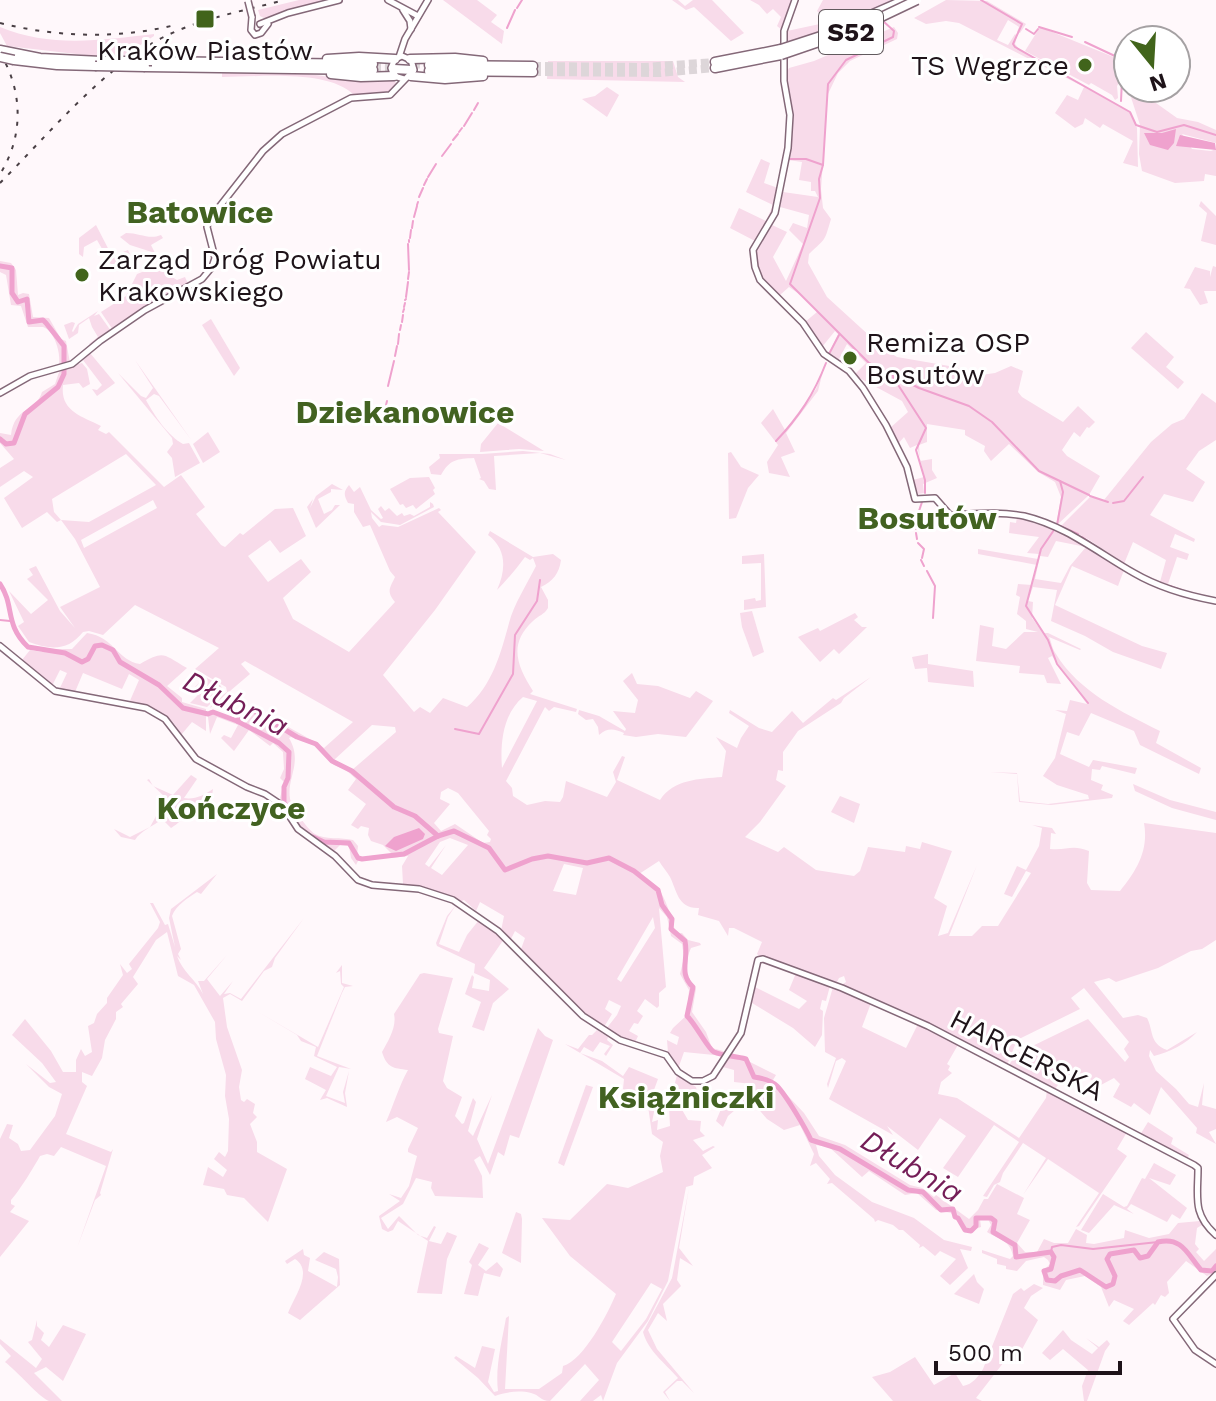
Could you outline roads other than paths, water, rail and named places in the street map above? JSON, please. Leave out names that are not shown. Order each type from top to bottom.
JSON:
[{"type":"highway","name":"S52","points":[[781,52],[852,25],[905,0]]},
{"type":"highway","name":"S52","points":[[715,65],[781,52],[854,30],[917,0]]},
{"type":"highway","points":[[6,55],[43,64],[373,67]]},
{"type":"highway","points":[[302,66],[353,57],[452,79],[507,69]]},
{"type":"highway","points":[[302,66],[354,77],[455,58],[507,69]]},
{"type":"highway","points":[[429,68],[533,69]]},
{"type":"street","points":[[249,0],[257,22],[339,0]]},
{"type":"street","points":[[388,0],[413,17]]},
{"type":"street","points":[[795,0],[784,31],[784,81],[790,125],[787,152],[775,213],[754,248],[754,264],[760,280],[803,323],[824,354],[849,371],[863,388],[907,467],[915,499],[935,498],[950,515],[989,512],[1032,519],[1078,536],[1141,577],[1216,601]]},
{"type":"street","points":[[0,393],[30,376],[69,365],[145,310],[195,283],[208,272],[215,258],[207,227],[209,220],[263,151],[293,127],[345,100],[358,96],[386,96],[398,88],[403,47],[413,17],[426,3]]},
{"type":"street","name":"HARCERSKA","points":[[0,646],[48,686],[60,692],[146,708],[157,713],[172,726],[194,757],[283,806],[298,829],[337,857],[358,880],[372,885],[424,890],[453,900],[498,931],[583,1016],[620,1040],[666,1055],[678,1072],[687,1078],[698,1082],[708,1079],[728,1054],[743,1029],[758,960],[763,959],[835,986],[972,1048],[1198,1168],[1198,1210],[1204,1225],[1216,1235]]},
{"type":"street","points":[[1216,1275],[1173,1319],[1195,1350],[1216,1364]]},
{"type":"waterway","points":[[517,8],[522,0]]},
{"type":"waterway","points":[[981,0],[1022,24],[1013,44],[1015,47],[1130,112],[1136,125],[1157,132],[1184,125],[1216,135]]},
{"type":"waterway","points":[[507,28],[515,10]]},
{"type":"waterway","points":[[883,21],[894,31],[893,37],[846,60],[828,84],[820,198],[790,284],[869,363],[919,388],[969,406],[992,422],[1039,471],[1089,495]]},
{"type":"waterway","points":[[1039,27],[1072,37]]},
{"type":"waterway","points":[[1026,29],[1034,34],[1038,29]]},
{"type":"waterway","points":[[1085,42],[1112,55]]},
{"type":"waterway","points":[[474,110],[478,103]]},
{"type":"waterway","points":[[464,126],[472,113]]},
{"type":"waterway","points":[[459,132],[462,128]]},
{"type":"waterway","points":[[453,140],[458,134]]},
{"type":"waterway","points":[[442,156],[451,144]]},
{"type":"waterway","points":[[789,159],[806,159],[823,165]]},
{"type":"waterway","points":[[428,177],[436,164]]},
{"type":"waterway","points":[[424,185],[427,179]]},
{"type":"waterway","points":[[419,197],[423,188]]},
{"type":"waterway","points":[[414,217],[417,206]]},
{"type":"waterway","points":[[412,228],[413,221]]},
{"type":"waterway","points":[[410,238],[411,230]]},
{"type":"waterway","points":[[408,244],[409,270]]},
{"type":"waterway","name":"Dłubnia","points":[[0,266],[12,268],[12,293],[18,302],[27,299],[29,322],[43,320],[64,346],[64,374],[58,387],[25,414],[14,443],[6,444],[0,439]]},
{"type":"waterway","points":[[408,279],[409,272]]},
{"type":"waterway","points":[[406,297],[408,282]]},
{"type":"waterway","points":[[404,307],[405,303]]},
{"type":"waterway","points":[[402,322],[403,315]]},
{"type":"waterway","points":[[400,330],[401,325]]},
{"type":"waterway","points":[[398,344],[399,334]]},
{"type":"waterway","points":[[829,354],[839,335]]},
{"type":"waterway","points":[[395,356],[397,346]]},
{"type":"waterway","points":[[388,386],[394,361]]},
{"type":"waterway","points":[[776,441],[805,405],[826,363]]},
{"type":"waterway","points":[[893,377],[926,428],[916,450],[925,480],[925,493]]},
{"type":"waterway","points":[[386,405],[387,401]]},
{"type":"waterway","points":[[1113,503],[1124,501],[1143,477]]},
{"type":"waterway","points":[[1057,525],[1063,492],[1060,481]]},
{"type":"waterway","points":[[1090,496],[1108,502]]},
{"type":"waterway","points":[[916,520],[922,502]]},
{"type":"waterway","points":[[916,524],[916,529]]},
{"type":"waterway","points":[[1060,526],[1078,534]]},
{"type":"waterway","points":[[1054,530],[1041,549],[1026,606],[1048,640],[1057,664],[1088,703]]},
{"type":"waterway","points":[[916,533],[917,539]]},
{"type":"waterway","points":[[1082,537],[1104,552]]},
{"type":"waterway","points":[[918,543],[924,549],[922,558]]},
{"type":"waterway","points":[[921,560],[924,566]]},
{"type":"waterway","points":[[927,571],[935,586],[933,618]]},
{"type":"waterway","points":[[455,729],[479,734],[513,674],[515,635],[537,601],[540,580]]},
{"type":"waterway","name":"Dłubnia","points":[[0,584],[16,631],[28,647],[65,653],[82,662],[88,659],[95,646],[102,645],[113,650],[120,662],[159,685],[183,708],[208,714],[213,712],[279,743],[289,752],[284,802],[292,817]]},
{"type":"waterway","points":[[1170,586],[1184,591]]},
{"type":"waterway","points":[[0,620],[10,621]]},
{"type":"waterway","points":[[237,721],[246,711],[252,710],[297,737],[316,744],[332,761],[352,771],[394,807],[415,816],[438,836]]},
{"type":"waterway","name":"Dłubnia","points":[[313,837],[324,842],[349,843],[358,858],[362,859],[404,854],[454,831],[489,848],[505,870],[548,856],[587,863],[609,858],[634,871],[658,890],[662,905],[672,919],[671,929],[685,941],[686,977],[693,987],[687,1016],[708,1046],[714,1052],[746,1059],[754,1077],[777,1086],[811,1140],[840,1149],[908,1190],[923,1192],[941,1210],[953,1209],[965,1230],[971,1231],[976,1226],[976,1218],[991,1218],[995,1221],[993,1232],[1015,1245],[1016,1257],[1051,1252],[1054,1257],[1051,1269],[1044,1271],[1047,1280],[1055,1281],[1080,1270],[1106,1287],[1113,1284],[1115,1276],[1107,1259],[1110,1254],[1134,1250],[1140,1258],[1148,1256],[1158,1242],[1166,1241],[1184,1248],[1201,1270],[1212,1271],[1216,1266]]},
{"type":"waterway","points":[[1051,1252],[1052,1247],[1061,1245],[1093,1249],[1158,1242]]},
{"type":"tunnel","points":[[533,66],[644,67],[715,62]]},
{"type":"tunnel","points":[[373,64],[394,64]]},
{"type":"tunnel","points":[[412,64],[429,65]]},
{"type":"tunnel","points":[[533,72],[660,73],[715,68]]},
{"type":"tunnel","points":[[373,70],[394,69]]},
{"type":"railway","points":[[0,183],[78,102],[144,48],[194,24],[284,0]]},
{"type":"railway","points":[[0,23],[86,35],[129,33],[171,26]]},
{"type":"railway","points":[[0,53],[13,83],[18,114],[13,144],[0,174]]},
{"type":"place","name":"Kraków Piastów","points":[[205,19]]},
{"type":"place","name":"TS Węgrzce","points":[[1085,65]]},
{"type":"place","name":"Zarząd Dróg Powiatu Krakowskiego","points":[[82,275]]},
{"type":"place","name":"Remiza OSP Bosutów","points":[[850,358]]},
{"type":"district","name":"Batowice","points":[[200,212]]},
{"type":"district","name":"Dziekanowice","points":[[405,412]]},
{"type":"district","name":"Bosutów","points":[[927,518]]},
{"type":"district","name":"Kończyce","points":[[231,808]]},
{"type":"district","name":"Książniczki","points":[[686,1097]]}]
